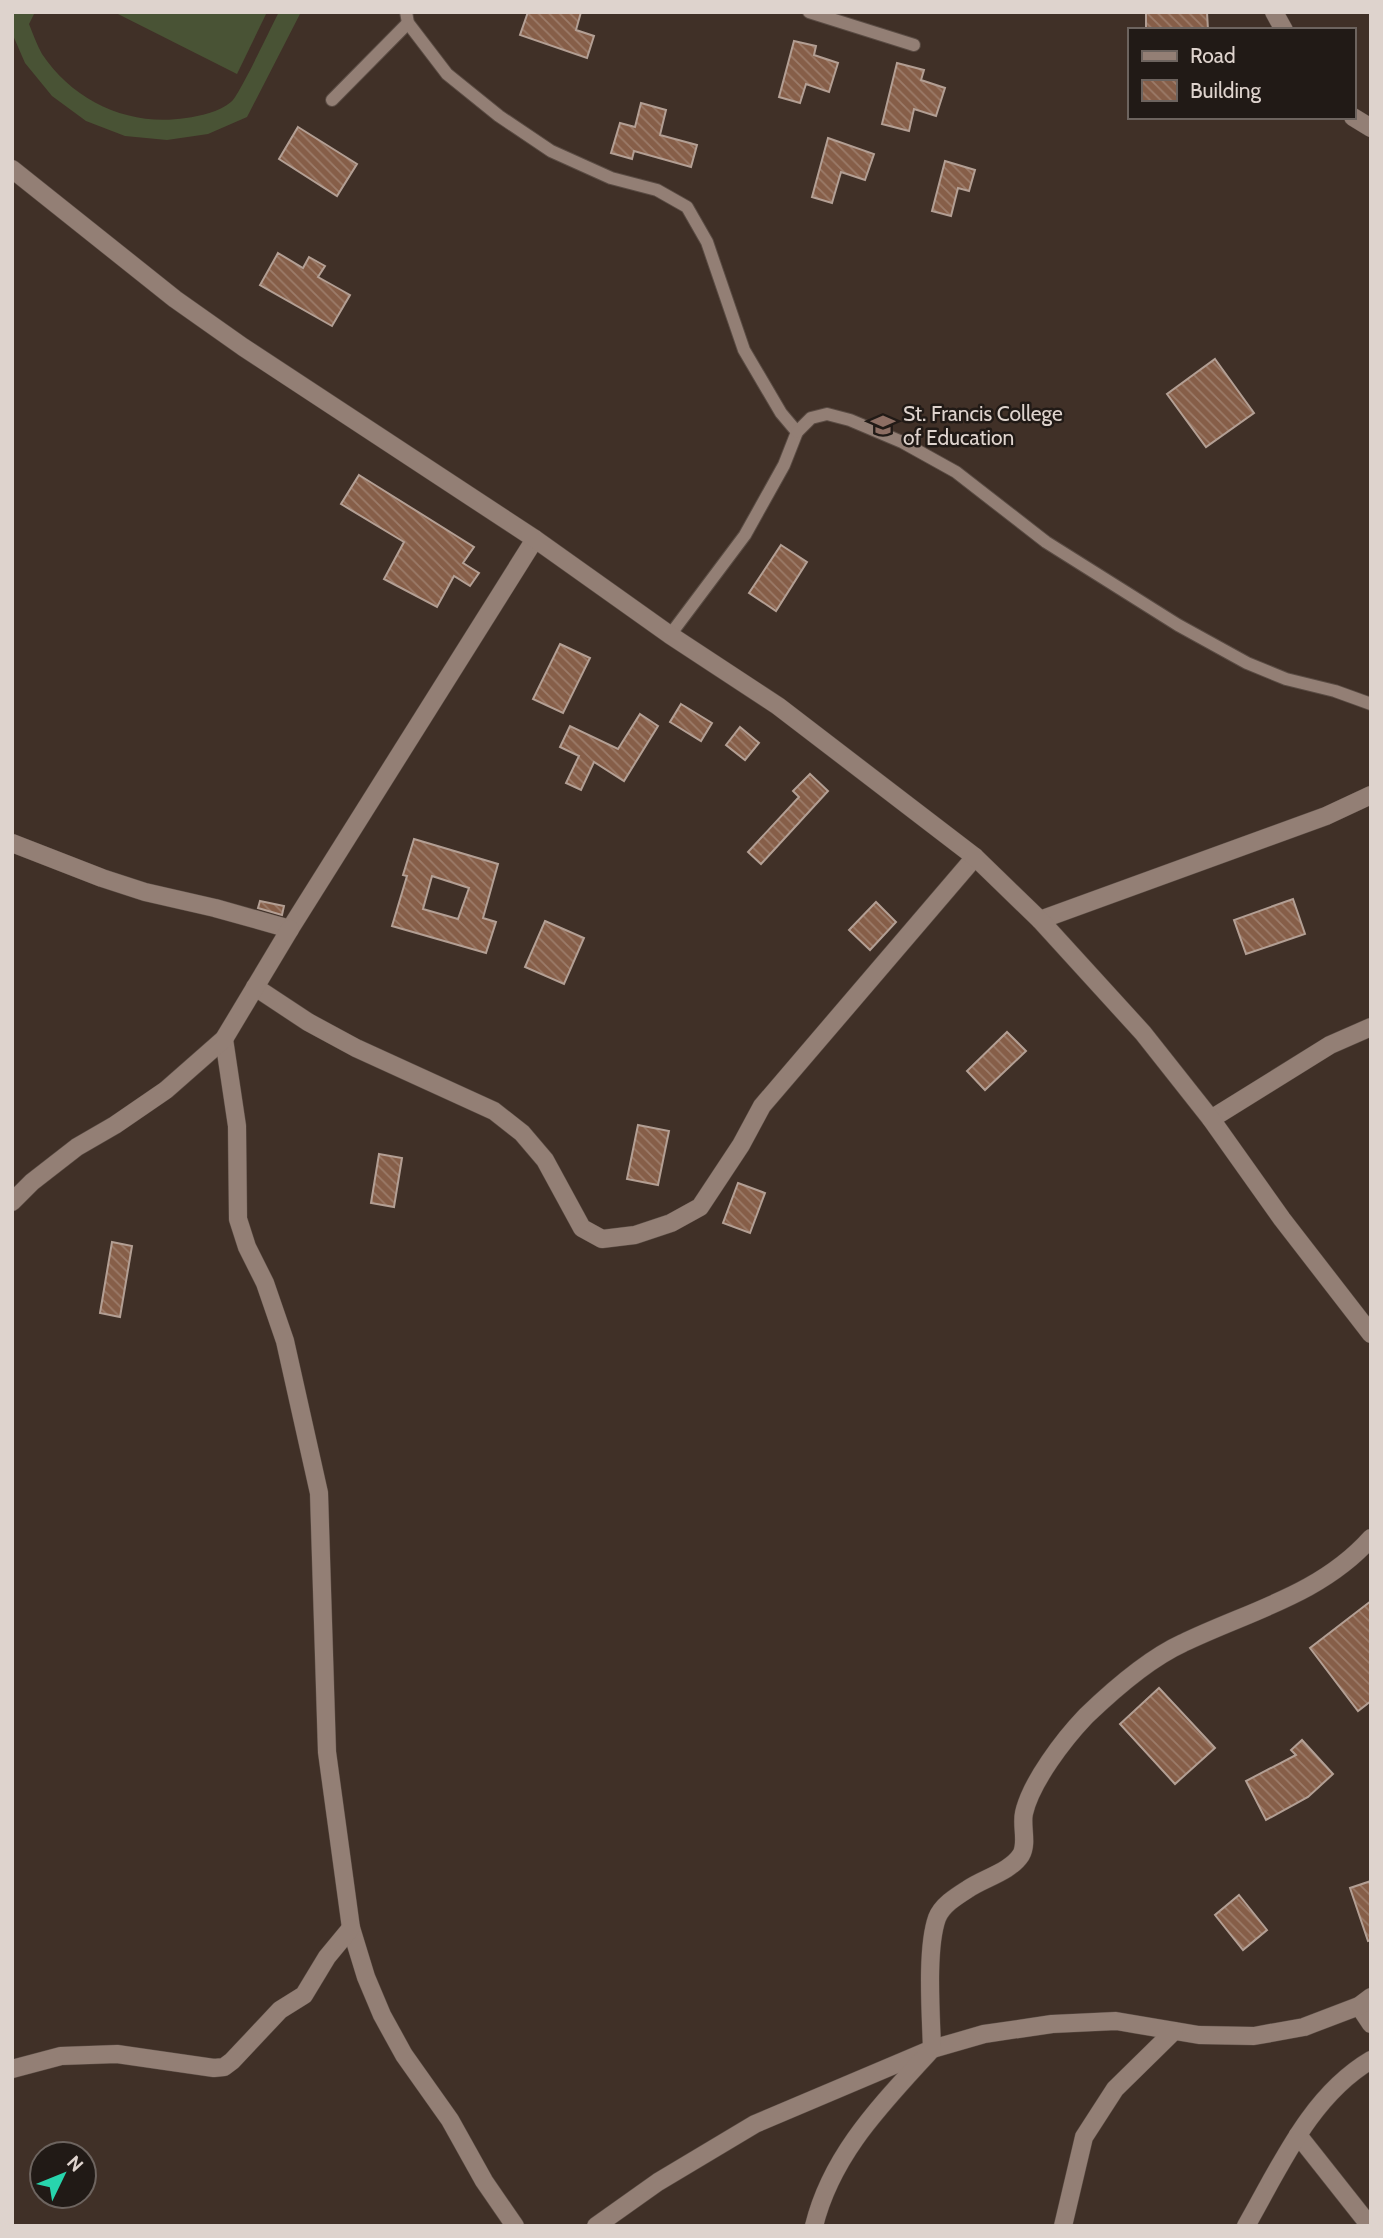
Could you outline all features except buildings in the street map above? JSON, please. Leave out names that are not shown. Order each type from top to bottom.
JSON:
[{"type":"street","points":[[1274,12],[1283,28]]},
{"type":"street","points":[[1355,118],[1371,128]]},
{"type":"street","points":[[12,169],[175,299],[243,347],[535,539],[670,635],[778,706],[975,857],[1040,920],[1143,1033],[1211,1119],[1282,1219],[1371,1334]]},
{"type":"street","points":[[12,1202],[32,1182],[77,1147],[166,1090],[224,1039],[535,539]]},
{"type":"street","points":[[1040,920],[1326,816],[1371,795]]},
{"type":"street","points":[[12,843],[145,892],[290,929]]},
{"type":"street","points":[[255,987],[308,1022],[356,1048],[494,1111],[522,1133],[545,1160],[582,1228],[602,1239],[635,1235],[671,1223],[699,1207],[715,1187],[771,1095],[975,857]]},
{"type":"street","points":[[1211,1119],[1330,1045],[1371,1027]]},
{"type":"street","points":[[224,1039],[237,1126],[238,1219],[247,1247],[265,1283],[285,1341],[319,1493],[327,1752],[351,1928],[366,1977],[382,2015],[404,2055],[450,2120],[484,2181],[515,2226]]},
{"type":"street","points":[[814,2226],[819,2204],[837,2164],[854,2137],[932,2049],[931,1980],[933,1938],[938,1916],[948,1903],[959,1895],[1019,1858],[1024,1850],[1023,1815],[1031,1794],[1049,1763],[1086,1717],[1166,1652],[1184,1642],[1256,1614],[1305,1589],[1354,1557],[1371,1538]]},
{"type":"street","points":[[12,2069],[61,2056],[117,2054],[214,2068],[224,2067],[245,2049],[281,2010],[304,1995],[327,1957],[351,1928]]},
{"type":"street","points":[[596,2226],[658,2182],[755,2124],[932,2049],[984,2034],[1052,2024],[1116,2021],[1199,2035],[1254,2036],[1304,2027],[1365,2002],[1371,2024]]},
{"type":"street","points":[[1063,2226],[1084,2137],[1115,2089],[1174,2031]]},
{"type":"street","points":[[1246,2226],[1298,2135],[1325,2098],[1352,2071],[1371,2060]]},
{"type":"street","points":[[1298,2135],[1370,2226]]},
{"type":"lane","points":[[809,12],[914,45]]},
{"type":"lane","points":[[332,100],[407,18],[447,74],[499,116],[541,144],[611,177],[657,190],[687,207],[707,242],[744,350],[780,413],[797,432]]},
{"type":"lane","points":[[670,635],[745,535],[784,465],[797,432],[811,418],[827,414],[850,420],[902,442],[956,472],[1046,542],[1178,625],[1247,663],[1286,679],[1335,691],[1371,704]]},
{"type":"green space","points":[[14,12],[35,12],[29,24],[42,54],[70,86],[87,98],[124,114],[165,120],[203,115],[231,102],[248,75],[279,12],[301,12],[247,117],[208,134],[167,140],[125,136],[86,121],[52,96],[25,63],[12,33]]},
{"type":"green space","points":[[114,12],[267,12],[237,74]]},
{"type":"place","name":"St. Francis College of Education","points":[[883,425]]}]
